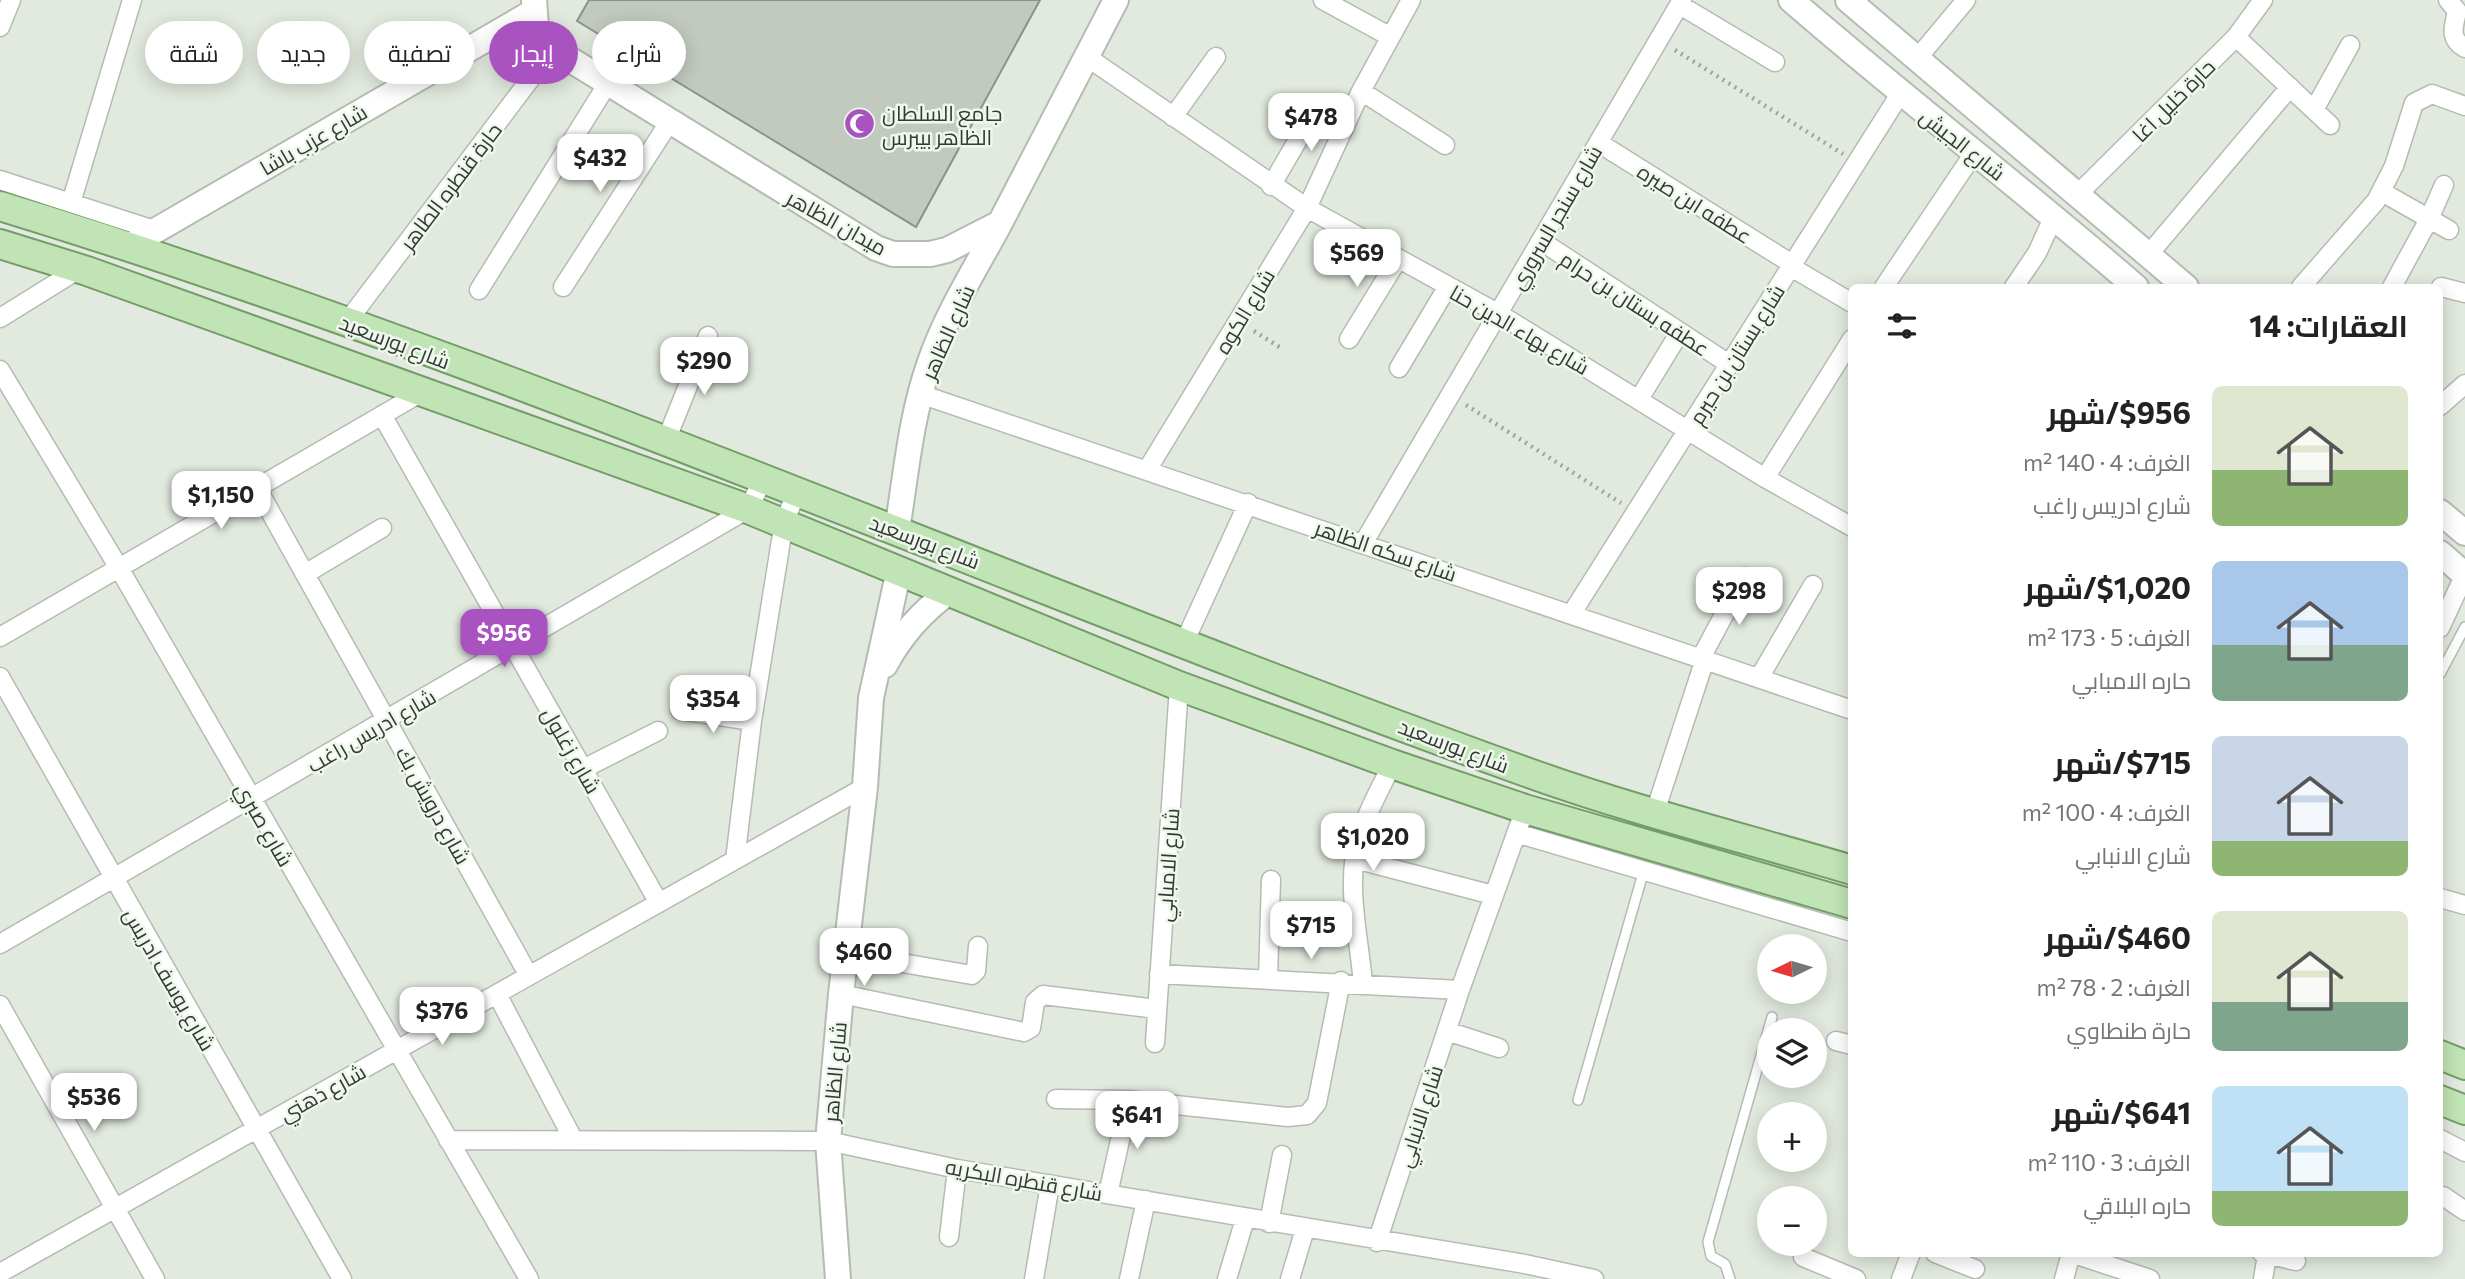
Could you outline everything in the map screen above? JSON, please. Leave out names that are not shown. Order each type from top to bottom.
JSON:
[{"type":"main road","points":[[1000,223],[1116,0]]},
{"type":"main road","name":"شارع الجيش","points":[[1791,0],[1900,94],[2054,216],[2133,284]]},
{"type":"main road","name":"شارع الجيش","points":[[1848,0],[2183,284]]},
{"type":"main road","name":"شارع عزب باشا","points":[[129,246],[534,6]]},
{"type":"main road","name":"ميدان الظاهر","points":[[610,84],[876,248],[893,254],[912,256],[947,250],[1000,223]]},
{"type":"main road","name":"شارع بورسعيد","points":[[0,206],[129,246],[347,322],[1534,775],[1848,869]]},
{"type":"main road","name":"شارع الظاهر","points":[[897,530],[920,394],[943,329],[1000,223]]},
{"type":"main road","name":"شارع بورسعيد","points":[[0,244],[79,269],[784,522],[1179,686],[1392,764],[1520,821],[1848,903]]},
{"type":"main road","points":[[2443,515],[2465,533]]},
{"type":"main road","points":[[2443,556],[2465,574]]},
{"type":"main road","name":"شارع الظاهر","points":[[843,1278],[828,1141],[844,953],[865,787],[871,698],[899,570]]},
{"type":"main road","name":"شارع الظاهر","points":[[871,698],[894,649],[910,627],[928,607],[949,592]]},
{"type":"main road","points":[[2443,1056],[2465,1065]]},
{"type":"main road","points":[[2443,1101],[2465,1110]]},
{"type":"street","points":[[0,27],[11,0]]},
{"type":"street","points":[[71,203],[132,0]]},
{"type":"street","points":[[1323,0],[1389,36]]},
{"type":"street","name":"شارع الكوه","points":[[1147,470],[1307,208],[1361,91],[1411,0]]},
{"type":"street","points":[[1916,60],[1966,0]]},
{"type":"street","name":"حارة خليل اغا","points":[[2077,195],[2236,37],[2263,0]]},
{"type":"street","points":[[2448,0],[2457,11],[2452,31],[2454,39],[2465,48]]},
{"type":"street","points":[[1681,2],[1775,62]]},
{"type":"street","name":"شارع سنجر السروري","points":[[1364,542],[1681,2]]},
{"type":"street","points":[[2236,37],[2330,125]]},
{"type":"street","points":[[2314,110],[2350,45]]},
{"type":"street","name":"شارع بهاء الدين حنا","points":[[1087,57],[1271,186],[1499,314],[1765,478],[1848,525]]},
{"type":"street","points":[[1173,117],[1216,57]]},
{"type":"street","name":"حارة قنطره الطاهر","points":[[347,322],[527,84]]},
{"type":"street","points":[[479,290],[607,84]]},
{"type":"street","points":[[2149,254],[2290,87]]},
{"type":"street","points":[[1361,91],[1445,145]]},
{"type":"street","points":[[2304,284],[2370,211],[2382,192],[2394,166],[2409,111],[2421,97],[2432,93],[2465,106]]},
{"type":"street","name":"شارع بستان بن حيرم","points":[[1572,613],[1900,94]]},
{"type":"street","points":[[563,287],[670,121]]},
{"type":"street","points":[[1271,186],[1306,126]]},
{"type":"street","name":"عطفه ابن صيره","points":[[1599,142],[1848,301]]},
{"type":"street","points":[[1886,284],[1974,153]]},
{"type":"street","points":[[0,180],[154,230]]},
{"type":"street","points":[[2394,284],[2430,219],[2444,185]]},
{"type":"street","points":[[2382,192],[2449,230]]},
{"type":"street","points":[[2016,284],[2037,253],[2054,216]]},
{"type":"street","name":"عطفه بستان بن حرام","points":[[1541,241],[1730,365]]},
{"type":"street","points":[[1349,339],[1398,259]]},
{"type":"street","points":[[0,318],[79,269]]},
{"type":"street","points":[[1399,368],[1448,286]]},
{"type":"street","points":[[2443,288],[2465,293]]},
{"type":"street","points":[[1639,400],[1681,332]]},
{"type":"street","points":[[665,443],[708,336]]},
{"type":"street","points":[[1765,478],[1848,345]]},
{"type":"street","name":"شارع صبري","points":[[0,370],[119,568],[529,1279]]},
{"type":"street","points":[[2443,403],[2465,384]]},
{"type":"street","points":[[0,637],[422,392]]},
{"type":"street","name":"شارع سكه الظاهر","points":[[920,394],[1364,542],[1848,709]]},
{"type":"street","name":"شارع زغلول","points":[[382,415],[659,903]]},
{"type":"street","points":[[748,509],[763,480]]},
{"type":"street","name":"شارع درويش بك","points":[[257,488],[529,976]]},
{"type":"street","points":[[735,860],[752,721],[784,522],[797,492]]},
{"type":"street","points":[[1184,643],[1248,503]]},
{"type":"street","name":"شارع ادريس راغب","points":[[0,944],[748,509]]},
{"type":"street","points":[[305,574],[382,528]]},
{"type":"street","points":[[2443,622],[2465,574]]},
{"type":"street","points":[[1656,812],[1703,658],[1744,577]]},
{"type":"street","points":[[1759,678],[1812,585]]},
{"type":"street","name":"شارع يوسف ادريس","points":[[0,677],[342,1279]]},
{"type":"street","name":"شارع الامبابي","points":[[1155,1043],[1179,686]]},
{"type":"street","points":[[680,710],[752,721]]},
{"type":"street","points":[[583,769],[658,731]]},
{"type":"street","points":[[1363,983],[1353,882],[1354,859],[1359,838],[1392,764]]},
{"type":"street","name":"شارع ذهني","points":[[0,1273],[865,787]]},
{"type":"street","name":"شارع بورسعيد","points":[[1520,821],[1644,869],[1848,931]]},
{"type":"street","name":"شارع الانبابي","points":[[1377,1242],[1460,990],[1520,821]]},
{"type":"street","points":[[1354,859],[1493,895]]},
{"type":"street","points":[[1268,978],[1271,880]]},
{"type":"street","points":[[2443,899],[2463,902]]},
{"type":"street","points":[[844,953],[972,975],[976,971],[978,946]]},
{"type":"street","points":[[1159,974],[1341,981],[1460,990]]},
{"type":"street","points":[[1056,1099],[1129,1100],[1288,1117],[1307,1115],[1317,1103],[1341,981]]},
{"type":"street","points":[[497,994],[573,1139]]},
{"type":"street","points":[[841,994],[1024,1031],[1031,1028],[1035,1002],[1043,995],[1157,1009]]},
{"type":"street","points":[[0,1005],[155,1279]]},
{"type":"street","points":[[1447,1031],[1499,1048]]},
{"type":"street","points":[[1108,1194],[1129,1100]]},
{"type":"street","name":"شارع قنطره البكريه","points":[[448,1140],[828,1141],[957,1169],[1377,1242],[1525,1264],[1594,1279]]},
{"type":"street","points":[[2443,1141],[2465,1152]]},
{"type":"street","points":[[1269,1223],[1282,1155]]},
{"type":"street","points":[[949,1237],[957,1169]]},
{"type":"street","points":[[1034,1279],[1050,1184]]},
{"type":"street","points":[[2443,1196],[2465,1211]]},
{"type":"street","points":[[1129,1279],[1146,1200]]},
{"type":"street","points":[[1227,1279],[1245,1219]]},
{"type":"street","points":[[1290,1279],[1305,1229]]},
{"type":"street","points":[[1803,1257],[1856,1279]]},
{"type":"street","points":[[1901,1279],[1909,1257]]},
{"type":"street","points":[[1945,1257],[1975,1269]]},
{"type":"street","points":[[2064,1279],[2071,1257]]},
{"type":"street","points":[[2074,1257],[2150,1279]]},
{"type":"street","points":[[2263,1279],[2265,1257]]},
{"type":"street","points":[[2278,1257],[2296,1261]]},
{"type":"lane","points":[[2443,668],[2465,627]]},
{"type":"lane","points":[[1578,1100],[1644,869]]},
{"type":"lane","points":[[1730,1279],[1725,1264],[1711,1256],[1708,1242],[1772,1017]]},
{"type":"path","points":[[1659,40],[1858,163]]},
{"type":"path","points":[[1238,321],[1281,348]]},
{"type":"path","points":[[1450,395],[1637,513]]},
{"type":"building","name":"جامع السلطان الظاهر بيبرس","points":[[589,0],[1040,0],[916,227],[681,84],[686,84],[686,21],[592,21],[592,30],[577,21]]},
{"type":"place","name":"جامع السلطان الظاهر بيبرس","points":[[859,124]]}]
